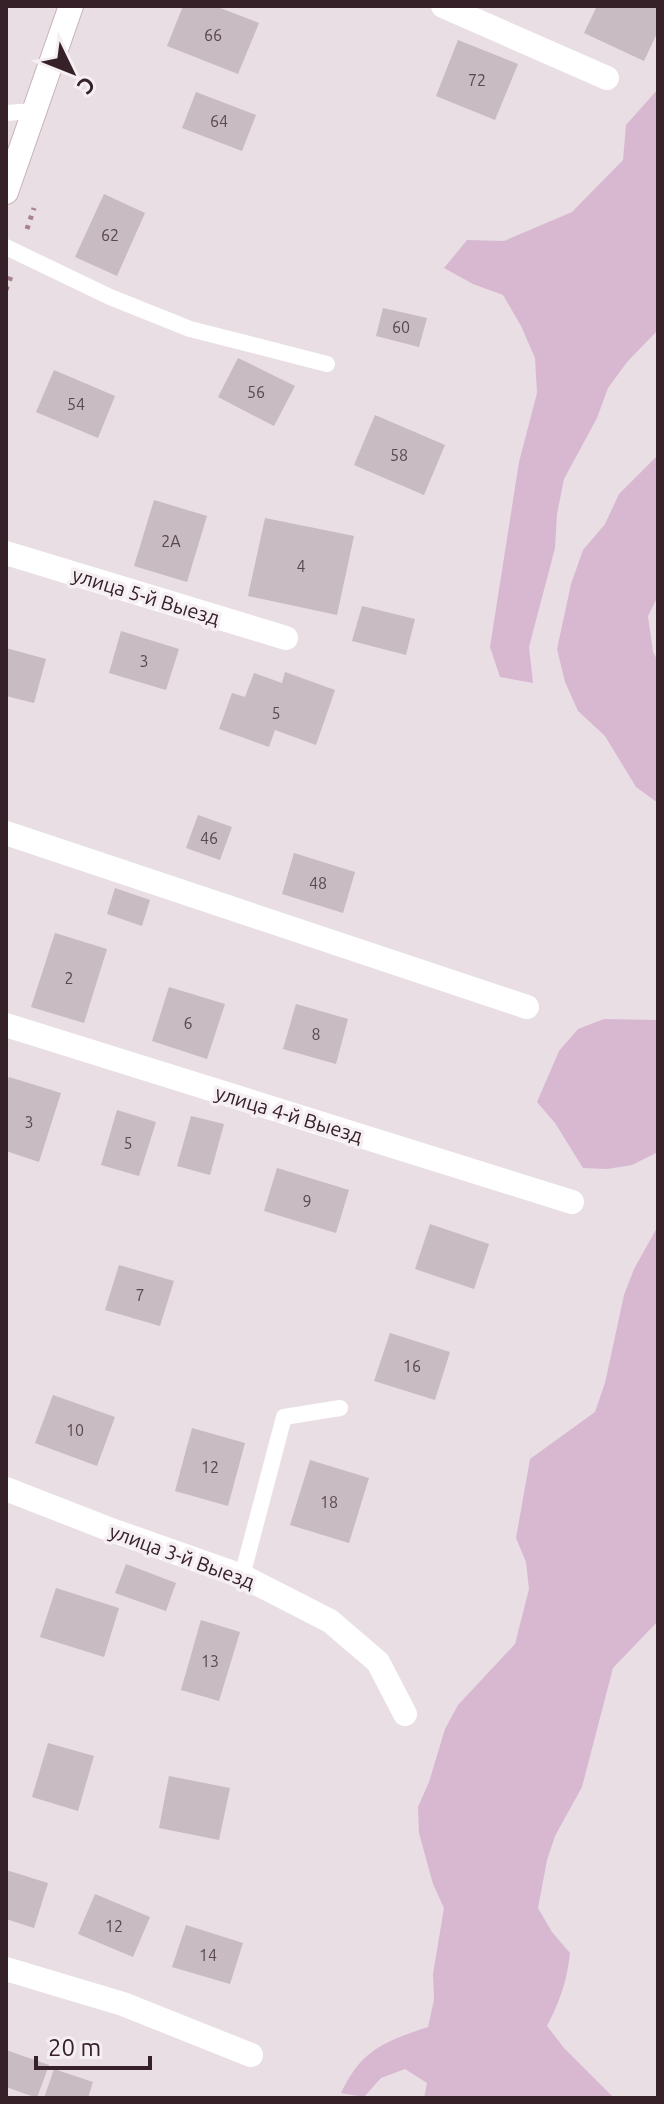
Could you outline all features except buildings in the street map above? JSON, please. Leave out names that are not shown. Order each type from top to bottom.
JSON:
[{"type":"street","points":[[6,192],[71,6]]},
{"type":"street","points":[[443,6],[607,78]]},
{"type":"street","name":"улица 5-й Выезд","points":[[6,553],[286,638]]},
{"type":"street","points":[[6,833],[527,1007]]},
{"type":"street","name":"улица 4-й Выезд","points":[[6,1025],[572,1202]]},
{"type":"street","name":"улица 3-й Выезд","points":[[6,1489],[242,1576],[330,1621],[378,1662],[405,1714]]},
{"type":"street","points":[[6,1969],[123,2004],[251,2055]]},
{"type":"lane","points":[[6,113],[34,111]]},
{"type":"lane","points":[[6,247],[110,297],[190,329],[327,364]]},
{"type":"lane","points":[[242,1576],[284,1417],[340,1408]]},
{"type":"shaded area","points":[[658,89],[658,330],[627,362],[608,388],[597,418],[564,479],[557,514],[555,548],[529,647],[533,683],[500,677],[490,647],[519,462],[537,393],[535,358],[503,295],[473,284],[444,268],[467,240],[504,241],[572,212],[623,160],[626,125]]},
{"type":"shaded area","points":[[658,455],[658,596],[648,616],[653,652],[658,661],[658,803],[636,787],[605,736],[578,711],[565,682],[557,649],[571,584],[583,550],[605,524],[619,494]]},
{"type":"shaded area","points":[[604,1019],[658,1020],[658,1152],[632,1165],[607,1169],[583,1168],[555,1123],[537,1102],[559,1051],[578,1029]]},
{"type":"shaded area","points":[[658,1226],[658,1621],[613,1668],[582,1787],[555,1836],[538,1908],[552,1932],[570,1953],[562,1991],[547,2026],[564,2048],[614,2098],[424,2098],[427,2083],[405,2069],[381,2078],[364,2097],[341,2093],[357,2066],[376,2049],[428,2027],[444,1908],[433,1884],[419,1833],[418,1807],[445,1729],[458,1705],[515,1644],[529,1589],[526,1562],[516,1538],[530,1459],[595,1412],[605,1383],[624,1295],[634,1269]]}]
